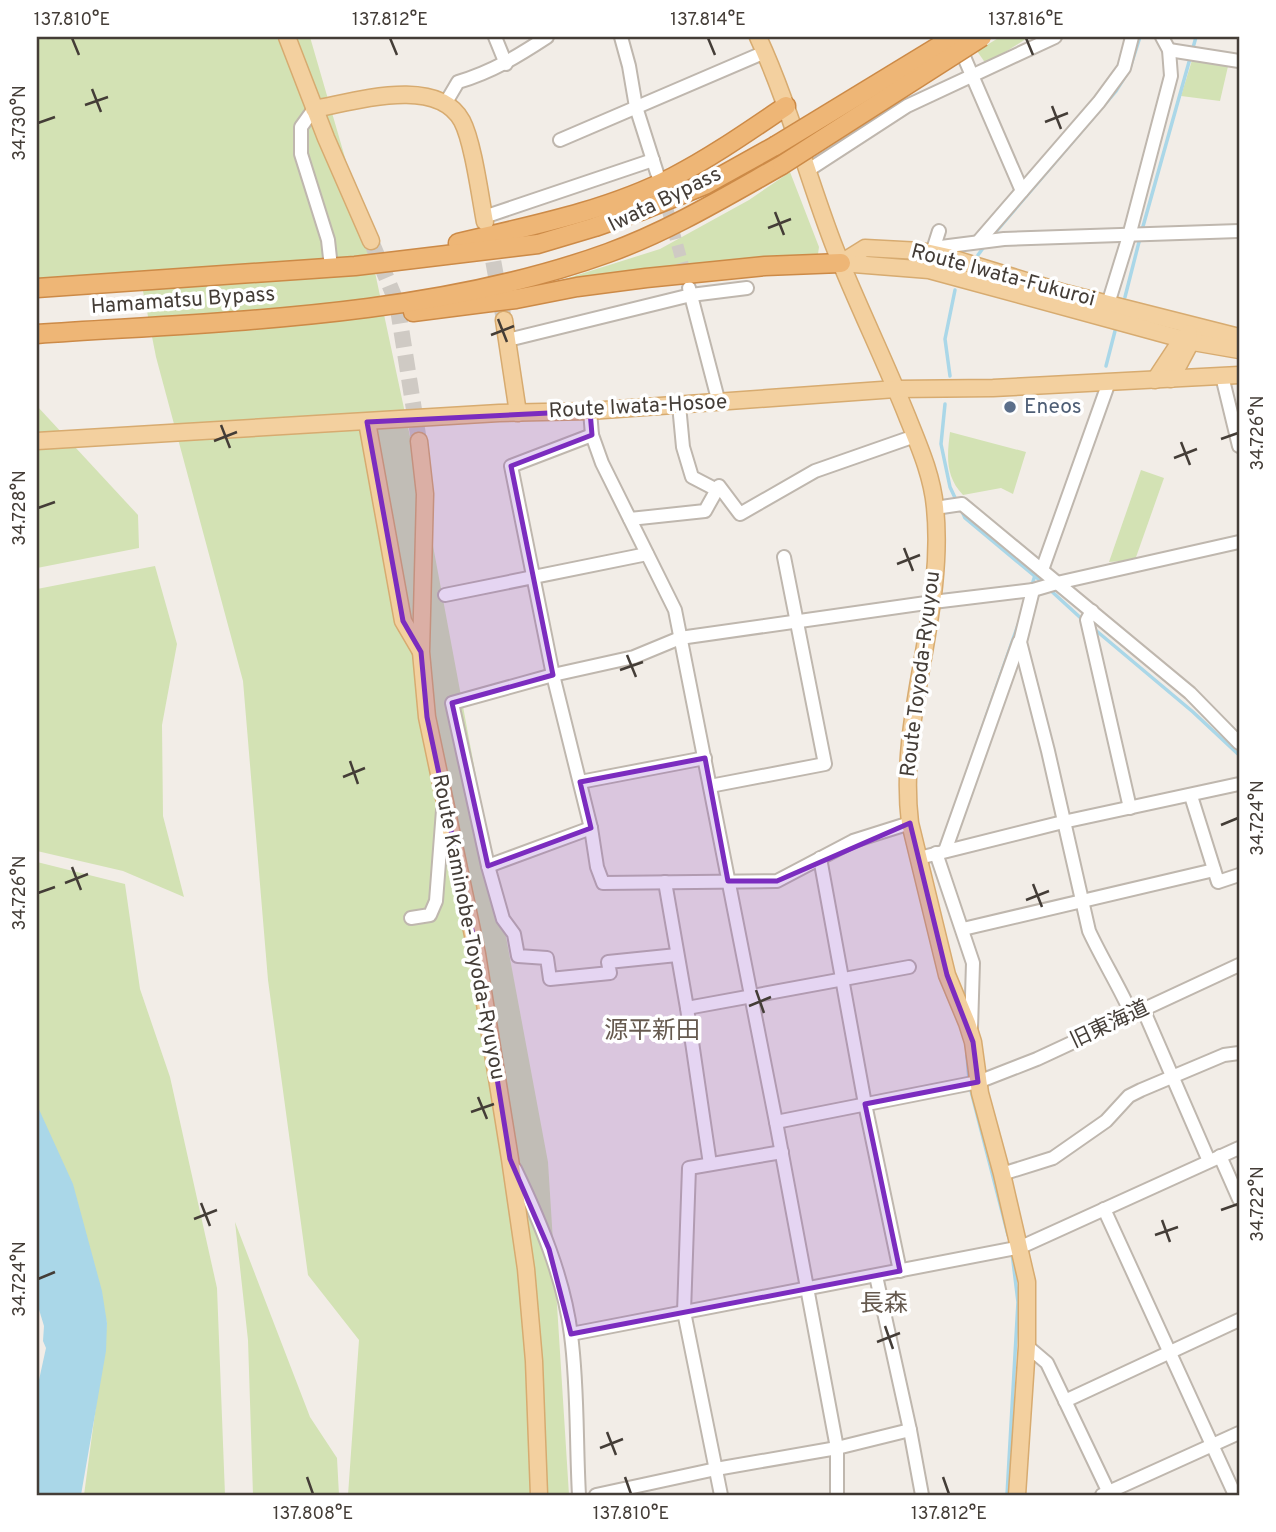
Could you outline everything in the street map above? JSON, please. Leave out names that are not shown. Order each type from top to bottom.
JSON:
[{"type":"highway","name":"Iwata Bypass","points":[[331,267],[538,244],[643,211],[705,185],[775,146],[954,37]]},
{"type":"highway","name":"Iwata Bypass","points":[[332,313],[461,292],[570,266],[610,252],[682,221],[782,164],[982,37]]},
{"type":"highway","points":[[331,267],[428,250],[500,233],[633,194],[684,171],[786,106]]},
{"type":"highway","points":[[332,313],[388,315],[516,299],[646,278],[765,266],[841,263]]},
{"type":"highway","name":"Hamamatsu Bypass","points":[[37,288],[331,267]]},
{"type":"highway","name":"Hamamatsu Bypass","points":[[37,334],[332,313]]},
{"type":"main road","points":[[287,37],[314,109],[371,242]]},
{"type":"main road","name":"Route Toyoda-Ryuyou","points":[[762,44],[841,263],[915,436],[928,471],[935,508],[933,602],[907,760],[907,798],[910,823],[947,975],[971,1034],[978,1082],[1021,1248],[1027,1282],[1027,1346],[1017,1495]]},
{"type":"main road","points":[[314,109],[383,96],[417,94],[445,104],[461,120],[467,136],[485,220]]},
{"type":"main road","name":"Route Iwata-Fukuroi","points":[[841,263],[865,248],[933,251],[1108,304],[1190,336],[1239,337]]},
{"type":"main road","name":"Route Iwata-Fukuroi","points":[[841,263],[929,270],[1239,350]]},
{"type":"main road","points":[[504,320],[518,413]]},
{"type":"main road","points":[[1163,380],[1190,336]]},
{"type":"main road","name":"Route Iwata-Hosoe","points":[[37,440],[590,411],[896,389],[993,388],[1239,375]]},
{"type":"main road","name":"Route Kaminobe-Toyoda-Ryuyou","points":[[359,423],[403,621],[421,652]]},
{"type":"main road","name":"Route Kaminobe-Toyoda-Ryuyou","points":[[419,441],[425,494],[421,652],[427,717],[477,954],[526,1269],[534,1361],[539,1495]]},
{"type":"street","points":[[495,37],[506,64]]},
{"type":"street","points":[[445,104],[458,82],[481,76],[506,64],[547,37]]},
{"type":"street","points":[[485,220],[655,167],[636,107],[621,37]]},
{"type":"street","points":[[954,37],[1022,191]]},
{"type":"street","points":[[807,171],[907,106],[1055,37]]},
{"type":"street","points":[[978,242],[1099,102],[1124,68],[1132,37]]},
{"type":"street","points":[[1108,304],[1129,236],[1171,76],[1169,50],[1162,37]]},
{"type":"street","points":[[560,140],[636,107],[762,44]]},
{"type":"street","points":[[1169,50],[1239,61]]},
{"type":"street","points":[[314,109],[301,127],[301,153],[328,240],[331,267]]},
{"type":"street","points":[[939,231],[933,251],[1004,239],[1239,231]]},
{"type":"street","points":[[508,340],[690,291],[747,288]]},
{"type":"street","points":[[690,291],[719,403]]},
{"type":"street","points":[[1222,376],[1239,446]]},
{"type":"street","points":[[1042,570],[1109,382]]},
{"type":"street","points":[[679,405],[683,447],[692,477],[717,490]]},
{"type":"street","points":[[590,411],[592,435],[602,463],[675,610],[782,1152],[837,1448],[837,1495]]},
{"type":"street","points":[[592,435],[511,466],[553,675],[592,828],[597,867],[603,883],[777,881],[853,841],[910,823]]},
{"type":"street","points":[[630,519],[705,511],[719,486],[740,514],[816,471],[915,436]]},
{"type":"street","points":[[935,508],[962,504],[1190,693],[1237,738]]},
{"type":"street","points":[[677,955],[608,962],[610,973],[550,979],[547,958],[518,956],[514,934],[503,919],[488,866],[452,703],[553,675],[634,657],[680,638],[1033,590],[1239,542]]},
{"type":"street","points":[[445,594],[647,554]]},
{"type":"street","points":[[710,786],[825,764],[784,557]]},
{"type":"street","points":[[971,1034],[973,963],[941,852],[1020,642],[1033,590]]},
{"type":"street","points":[[1091,611],[1087,620],[1130,808]]},
{"type":"street","points":[[1020,642],[1089,930],[1098,951],[1137,1012],[1214,1158],[1239,1199]]},
{"type":"street","points":[[580,782],[705,758]]},
{"type":"street","points":[[919,858],[1063,822],[1239,784]]},
{"type":"street","points":[[411,918],[430,915],[436,901],[444,794]]},
{"type":"street","points":[[1191,796],[1218,882],[1239,875]]},
{"type":"street","points":[[488,866],[592,828]]},
{"type":"street","points":[[820,858],[865,1104],[900,1271]]},
{"type":"street","points":[[963,929],[1214,870]]},
{"type":"street","points":[[664,882],[687,1008],[710,1164]]},
{"type":"street","name":"旧東海道","points":[[776,1122],[978,1082],[1037,1059],[1239,965]]},
{"type":"street","points":[[687,1008],[909,967]]},
{"type":"street","points":[[1002,1174],[1053,1158],[1106,1121],[1129,1097],[1224,1055],[1239,1054]]},
{"type":"street","points":[[571,1335],[1021,1248],[1239,1148]]},
{"type":"street","points":[[721,1495],[684,1312],[689,1168],[782,1152]]},
{"type":"street","points":[[510,1159],[535,1210],[549,1249],[571,1335],[579,1495]]},
{"type":"street","points":[[1104,1209],[1235,1495]]},
{"type":"street","points":[[876,1276],[911,1430],[922,1495]]},
{"type":"street","points":[[1065,1401],[1239,1320]]},
{"type":"street","points":[[1027,1346],[1047,1363],[1107,1494],[1239,1433]]},
{"type":"street","points":[[596,1495],[640,1490],[716,1469],[837,1448],[911,1430]]},
{"type":"highlighted area","points":[[590,411],[592,435],[511,466],[553,675],[452,703],[488,866],[591,828],[580,782],[705,758],[728,881],[777,881],[910,823],[947,975],[973,1042],[978,1082],[865,1104],[900,1271],[571,1334],[549,1249],[510,1159],[477,954],[427,717],[421,652],[403,621],[367,422]]},
{"type":"green space","points":[[37,37],[310,37],[366,230],[431,535],[548,1162],[569,1495],[348,1495],[359,1340],[308,1275],[268,980],[243,681],[156,357],[141,281],[37,288]]},
{"type":"green space","points":[[1000,37],[1029,37],[986,64],[977,51]]},
{"type":"green space","points":[[1193,57],[1229,62],[1220,101],[1181,96]]},
{"type":"green space","points":[[790,172],[819,247],[818,254],[549,284],[660,249],[749,200]]},
{"type":"green space","points":[[37,406],[138,515],[139,548],[37,568]]},
{"type":"green space","points":[[950,432],[1026,452],[1013,494],[1001,488],[963,495],[950,473]]},
{"type":"green space","points":[[1141,470],[1164,478],[1135,560],[1109,562]]},
{"type":"green space","points":[[155,566],[177,644],[162,725],[163,816],[184,897],[123,871],[37,851],[37,589]]},
{"type":"green space","points":[[37,862],[125,884],[140,989],[170,1077],[217,1288],[225,1495],[84,1495],[107,1323],[37,1107]]},
{"type":"green space","points":[[235,1222],[310,1417],[337,1458],[339,1495],[253,1495],[248,1340]]},
{"type":"water","points":[[37,1105],[73,1184],[102,1291],[107,1323],[106,1351],[81,1495],[37,1495],[37,1389],[46,1348],[43,1341],[44,1326],[37,1303]]},
{"type":"waterway","points":[[1130,68],[1140,37]]},
{"type":"waterway","points":[[1142,230],[1196,37]]},
{"type":"waterway","points":[[993,235],[1116,91],[1126,75]]},
{"type":"waterway","points":[[1125,297],[1140,238]]},
{"type":"waterway","points":[[978,255],[986,244]]},
{"type":"waterway","points":[[950,376],[945,339],[955,290]]},
{"type":"waterway","points":[[1106,366],[1115,331]]},
{"type":"waterway","points":[[945,404],[941,444],[950,487],[957,502]]},
{"type":"waterway","points":[[961,509],[965,518],[1043,583]]},
{"type":"waterway","points":[[1031,588],[1037,569]]},
{"type":"waterway","points":[[1048,588],[1084,621]]},
{"type":"waterway","points":[[970,763],[1019,622]]},
{"type":"waterway","points":[[1093,628],[1193,712],[1239,755]]},
{"type":"waterway","points":[[967,1055],[969,1079]]},
{"type":"waterway","points":[[970,1087],[1008,1235]]},
{"type":"waterway","points":[[1007,1495],[1018,1302],[1012,1253]]},
{"type":"tunnel","points":[[663,193],[687,280]]},
{"type":"tunnel","points":[[489,238],[504,320]]},
{"type":"tunnel","points":[[371,241],[397,303],[419,441]]},
{"type":"place","name":"Eneos","points":[[1010,407]]},
{"type":"district","name":"源平新田","points":[[652,1032]]},
{"type":"district","name":"長森","points":[[884,1305]]}]
